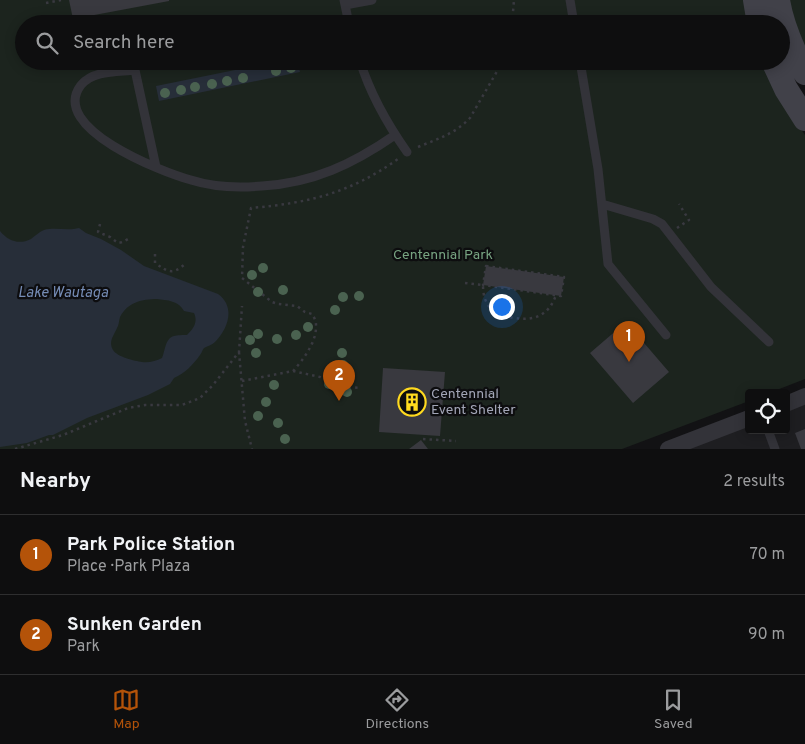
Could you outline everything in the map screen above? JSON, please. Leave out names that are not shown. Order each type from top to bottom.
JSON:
[{"type":"main road","points":[[755,0],[758,15]]},
{"type":"main road","points":[[778,0],[781,15]]},
{"type":"main road","points":[[790,41],[805,74]]},
{"type":"main road","points":[[777,70],[786,89],[805,119]]},
{"type":"street","points":[[790,402],[805,396]]},
{"type":"street","points":[[668,449],[745,420]]},
{"type":"lane","points":[[347,15],[345,2],[372,0]]},
{"type":"lane","points":[[570,0],[572,15]]},
{"type":"lane","points":[[156,167],[135,70],[103,74],[87,80],[81,85],[77,92],[76,106],[78,116],[83,123],[120,150],[156,167],[191,181],[208,184],[244,187],[282,184],[306,179],[333,171],[359,159],[395,135]]},
{"type":"lane","points":[[364,70],[373,94],[395,135],[407,152]]},
{"type":"lane","points":[[582,70],[598,169],[608,264],[666,335]]},
{"type":"lane","points":[[602,204],[653,219],[662,224],[710,287],[769,342]]},
{"type":"lane","points":[[769,434],[775,449]]},
{"type":"path","points":[[46,3],[61,0]]},
{"type":"path","points":[[513,15],[514,0]]},
{"type":"path","points":[[293,371],[305,356],[315,334],[317,323],[312,314],[305,312],[297,306],[272,302],[242,278],[243,247],[251,208],[292,203],[336,193],[373,175],[407,152],[443,138],[463,126],[470,118],[497,70]]},
{"type":"path","points":[[670,233],[689,220],[679,204]]},
{"type":"path","points":[[100,224],[98,232],[108,236],[114,242],[120,243],[128,239]]},
{"type":"path","points":[[156,254],[155,262],[166,270],[177,271],[185,264]]},
{"type":"path","points":[[465,283],[483,285],[561,296],[564,277],[486,266],[483,285],[484,298],[488,306],[497,313],[528,320],[541,316],[550,307],[556,295]]},
{"type":"path","points":[[242,306],[239,352],[245,421],[252,449]]},
{"type":"path","points":[[15,449],[63,435],[128,408],[145,405],[182,405],[194,401],[204,395],[239,352]]},
{"type":"path","points":[[242,381],[293,371],[320,377],[337,386],[361,388]]},
{"type":"path","points":[[422,439],[456,441]]},
{"type":"shaded area","points":[[805,396],[805,449],[668,449],[745,420],[745,434],[790,434],[790,402]]},
{"type":"green space","name":"Centennial Park","points":[[0,0],[744,0],[746,15],[15,15],[15,70],[766,70],[784,105],[805,135],[805,379],[779,389],[745,389],[745,403],[622,449],[0,449]]},
{"type":"green space","points":[[788,0],[805,0],[805,56]]},
{"type":"water","points":[[235,70],[299,70],[300,72],[159,101],[156,86]]},
{"type":"water","name":"Lake Wautaga","points":[[79,228],[101,239],[144,266],[218,294],[227,305],[228,318],[226,325],[220,337],[204,348],[192,365],[174,378],[170,384],[148,395],[87,418],[53,435],[27,443],[0,447],[0,231],[10,240],[22,242],[31,239],[44,230]],"holes":[[[157,299],[172,302],[179,305],[184,311],[194,313],[195,322],[193,327],[187,335],[171,337],[167,342],[162,358],[155,361],[135,361],[122,357],[113,350],[111,341],[123,312],[136,302]]]},
{"type":"building","points":[[69,0],[169,0],[94,15],[72,15]]},
{"type":"building","points":[[486,266],[564,277],[561,296],[483,285]]},
{"type":"building","points":[[626,322],[669,372],[633,403],[590,353]]},
{"type":"building","name":"Centennial Event Shelter","points":[[383,368],[445,372],[440,436],[379,432]]},
{"type":"building","points":[[805,429],[805,449],[801,449],[795,433]]},
{"type":"building","points":[[421,440],[428,449],[409,449]]},
{"type":"place","name":"Park Police Station","points":[[629,362]]},
{"type":"place","name":"Sunken Garden","points":[[339,401]]},
{"type":"place","name":"Centennial Event Shelter","points":[[412,402]]}]
